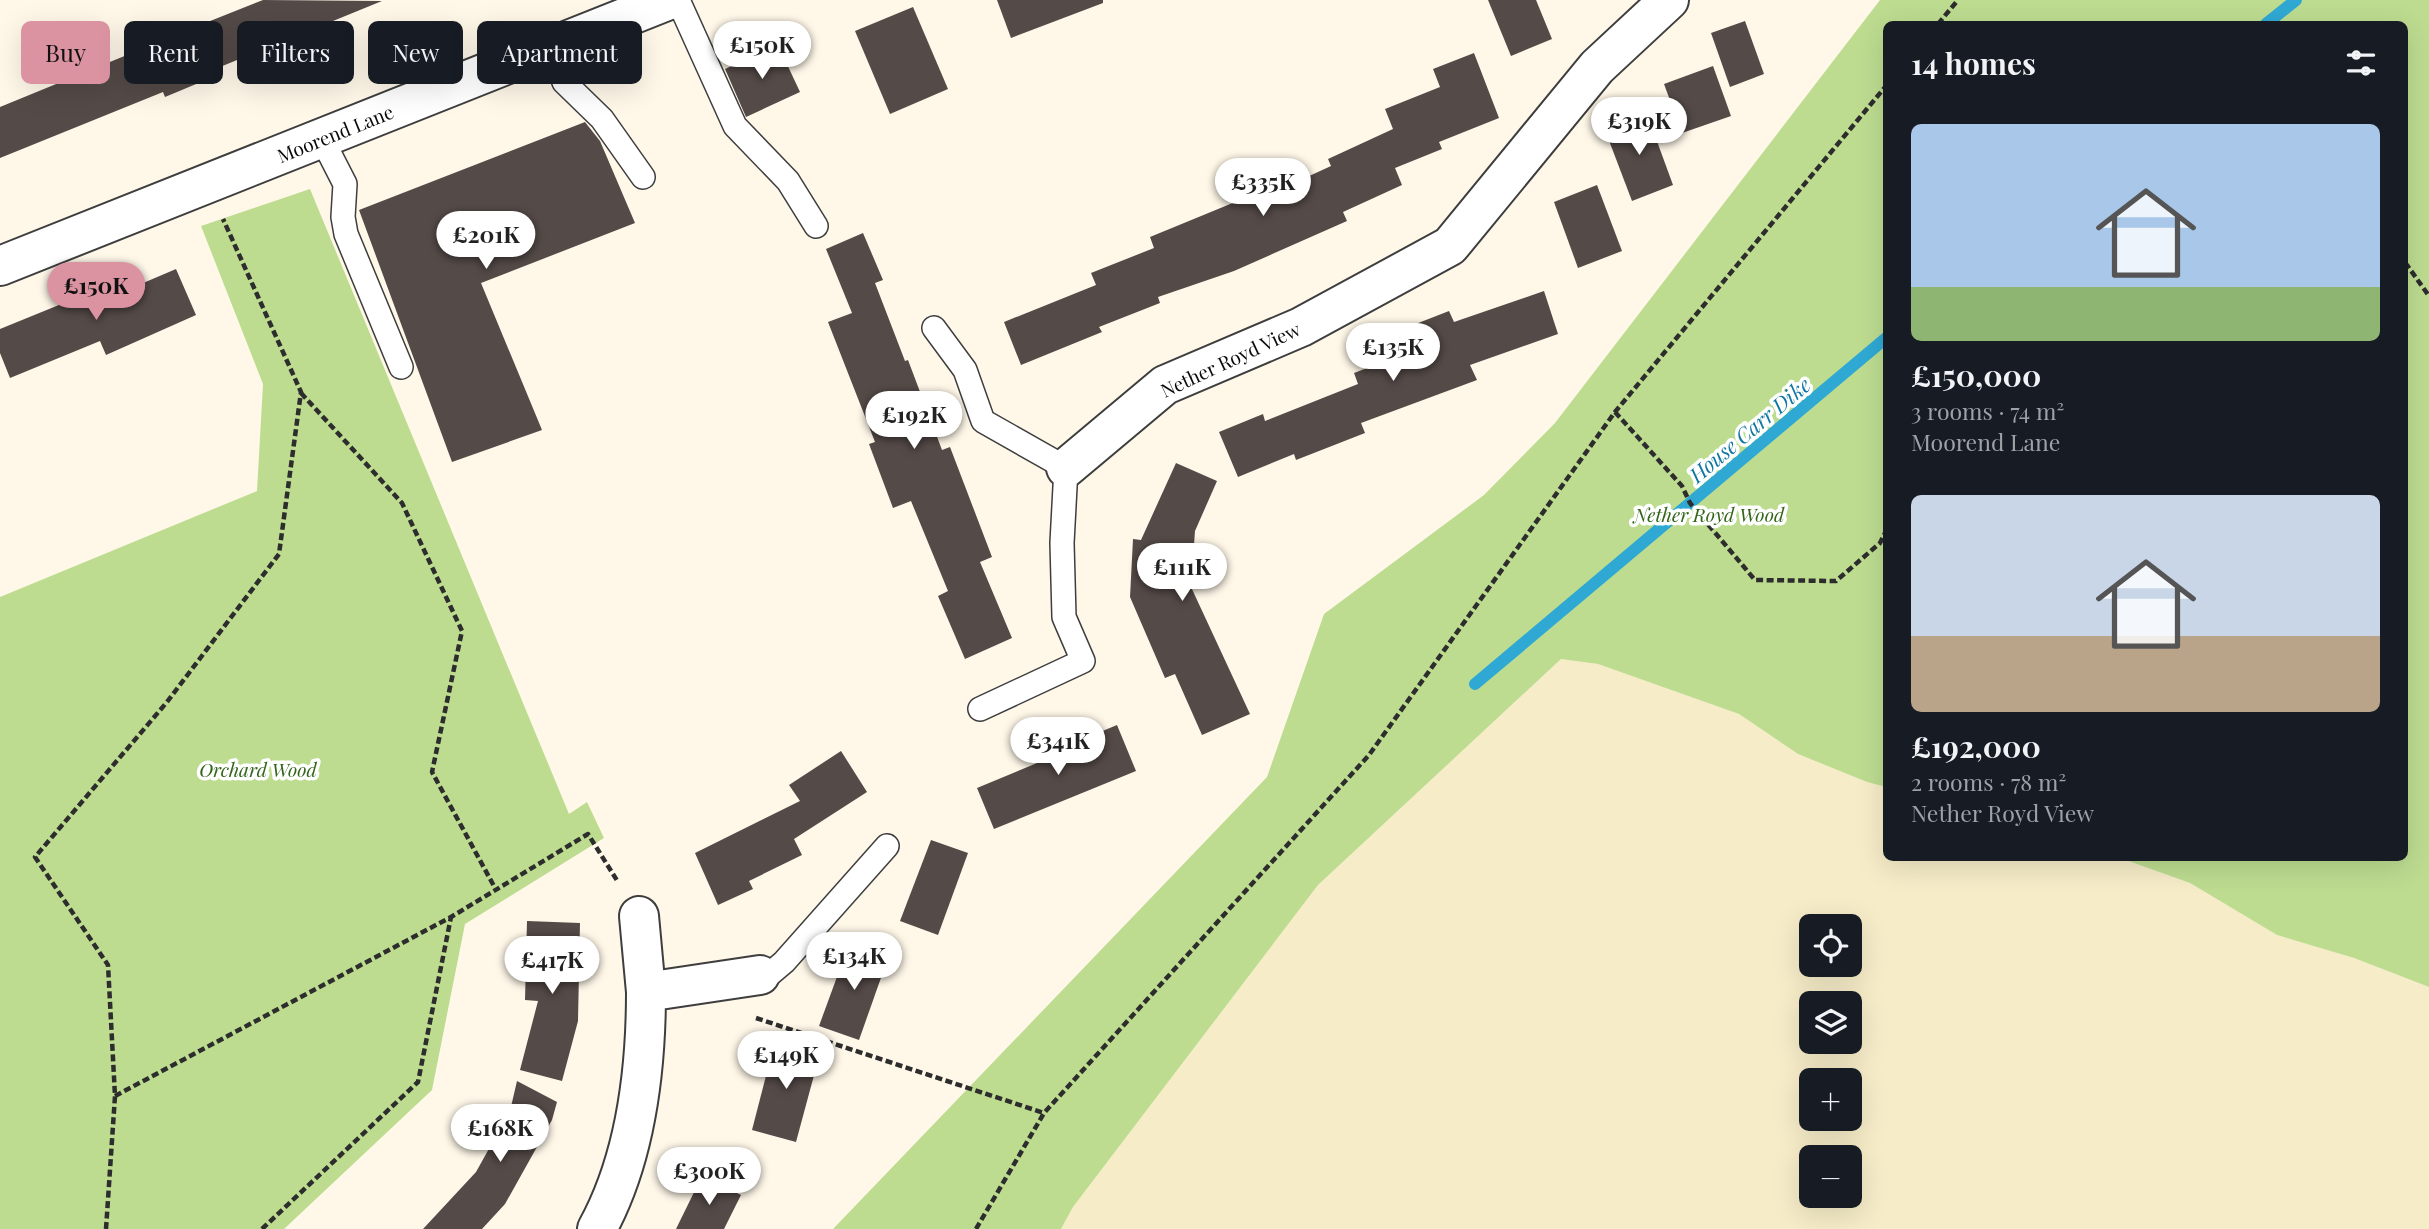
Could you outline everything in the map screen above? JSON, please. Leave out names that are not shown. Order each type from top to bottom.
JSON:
[{"type":"street","name":"Nether Royd View","points":[[1066,468],[1165,385],[1301,327],[1450,246],[1597,67],[1669,0]]},
{"type":"street","name":"Moorend Lane","points":[[615,21],[658,3]]},
{"type":"street","name":"Moorend Lane","points":[[0,266],[477,77]]},
{"type":"street","points":[[597,1229],[609,1208],[625,1164],[646,1042],[646,992],[639,916]]},
{"type":"street","points":[[646,992],[760,975]]},
{"type":"lane","points":[[658,3],[735,126],[788,181],[816,226]]},
{"type":"lane","points":[[566,84],[602,119],[643,177]]},
{"type":"lane","points":[[322,139],[345,184],[343,217],[346,234],[401,367]]},
{"type":"lane","points":[[934,328],[965,370],[983,421],[1066,468],[1062,543],[1064,617],[1083,661],[980,709]]},
{"type":"lane","points":[[760,975],[771,973],[785,962],[887,846]]},
{"type":"path","points":[[1940,21],[1958,0]]},
{"type":"path","points":[[976,1229],[1044,1113],[1369,755],[1615,412],[1883,90]]},
{"type":"path","points":[[214,181],[223,219],[301,392],[402,503],[462,631],[432,772],[495,888]]},
{"type":"path","points":[[2408,266],[2429,296]]},
{"type":"path","points":[[106,1229],[116,1096],[108,965],[34,857],[167,702],[279,554],[301,392]]},
{"type":"path","points":[[1615,412],[1682,486],[1690,503],[1755,580],[1836,581],[1880,543],[1883,537]]},
{"type":"path","points":[[116,1096],[451,917],[588,834],[639,916]]},
{"type":"path","points":[[262,1229],[418,1082],[451,917]]},
{"type":"path","points":[[744,1014],[1044,1113]]},
{"type":"shaded area","points":[[1561,659],[1598,664],[1739,714],[1798,754],[1883,786],[1883,861],[2128,861],[2190,883],[2277,935],[2354,958],[2429,987],[2429,1229],[1061,1229],[1073,1207],[1318,885]]},
{"type":"green space","name":"Nether Royd Wood","points":[[1880,0],[2429,0],[2429,987],[2354,958],[2277,935],[2190,883],[2128,861],[2408,861],[2408,21],[1883,21],[1883,786],[1798,754],[1739,714],[1598,664],[1561,659],[1318,885],[1073,1207],[1061,1229],[833,1229],[1267,777],[1324,614],[1484,495],[1555,423]]},
{"type":"green space","name":"Orchard Wood","points":[[310,189],[569,814],[587,802],[604,838],[465,924],[432,1090],[284,1229],[0,1229],[0,597],[257,491],[263,384],[201,226]]},
{"type":"building","points":[[263,0],[382,1],[333,21],[237,21],[237,60],[223,66],[223,21],[210,21]]},
{"type":"building","points":[[997,0],[1103,0],[1103,3],[1011,38]]},
{"type":"building","points":[[1488,0],[1536,0],[1552,39],[1511,56]]},
{"type":"building","points":[[913,7],[948,89],[890,114],[855,31]]},
{"type":"building","points":[[1745,21],[1764,74],[1730,87],[1711,33]]},
{"type":"building","points":[[778,45],[800,92],[746,117],[725,69]]},
{"type":"building","points":[[1474,53],[1499,118],[1439,142],[1442,149],[1395,168],[1402,185],[1343,212],[1347,221],[1234,271],[1158,297],[1160,303],[1099,327],[1102,332],[1021,365],[1004,322],[1096,285],[1091,273],[1154,248],[1150,237],[1257,193],[1259,199],[1331,166],[1328,159],[1393,129],[1385,109],[1440,87],[1433,69]]},
{"type":"building","points":[[124,56],[124,84],[196,84],[165,97],[163,92],[0,158],[0,107],[56,84],[110,84],[110,62]]},
{"type":"building","points":[[1713,66],[1731,116],[1682,133],[1664,84]]},
{"type":"building","points":[[1647,114],[1673,185],[1632,201],[1605,130]]},
{"type":"building","points":[[585,122],[600,141],[635,223],[481,283],[542,430],[452,462],[359,210]]},
{"type":"building","points":[[1597,185],[1622,251],[1578,268],[1554,202]]},
{"type":"building","points":[[863,233],[883,280],[875,283],[905,361],[908,360],[942,450],[950,447],[992,557],[980,562],[1012,638],[965,659],[938,596],[948,591],[911,501],[893,508],[869,444],[875,442],[828,322],[852,313],[826,249]]},
{"type":"building","points":[[176,269],[196,315],[106,355],[100,341],[10,378],[0,353],[0,329],[81,296],[79,293],[109,280],[115,295]]},
{"type":"building","points":[[1544,291],[1558,334],[1470,365],[1477,380],[1361,423],[1365,433],[1296,460],[1294,454],[1238,477],[1219,432],[1263,414],[1265,421],[1358,384],[1354,373],[1417,349],[1408,327],[1449,311],[1454,322]]},
{"type":"building","points":[[1176,463],[1217,481],[1195,531],[1191,587],[1250,714],[1202,735],[1175,674],[1165,678],[1130,597],[1133,539],[1141,540]]},
{"type":"building","points":[[1117,725],[1136,771],[994,829],[977,788],[1054,756],[1052,752]]},
{"type":"building","points":[[841,751],[867,792],[794,839],[802,855],[749,881],[753,889],[718,905],[695,853],[800,801],[789,785]]},
{"type":"building","points":[[931,840],[968,853],[938,935],[900,921]]},
{"type":"building","points":[[527,921],[580,923],[578,1021],[562,1081],[520,1070],[538,1001],[525,1000]]},
{"type":"building","points":[[849,944],[888,958],[859,1040],[819,1026]]},
{"type":"building","points":[[775,1041],[820,1053],[796,1142],[752,1130]]},
{"type":"building","points":[[517,1081],[557,1102],[552,1120],[505,1204],[482,1229],[423,1229],[476,1172],[510,1111]]},
{"type":"building","points":[[702,1176],[741,1195],[724,1229],[676,1229]]},
{"type":"waterway","name":"House Carr Dike","points":[[2270,21],[2296,0]]},
{"type":"waterway","name":"House Carr Dike","points":[[1475,684],[1883,341]]}]
